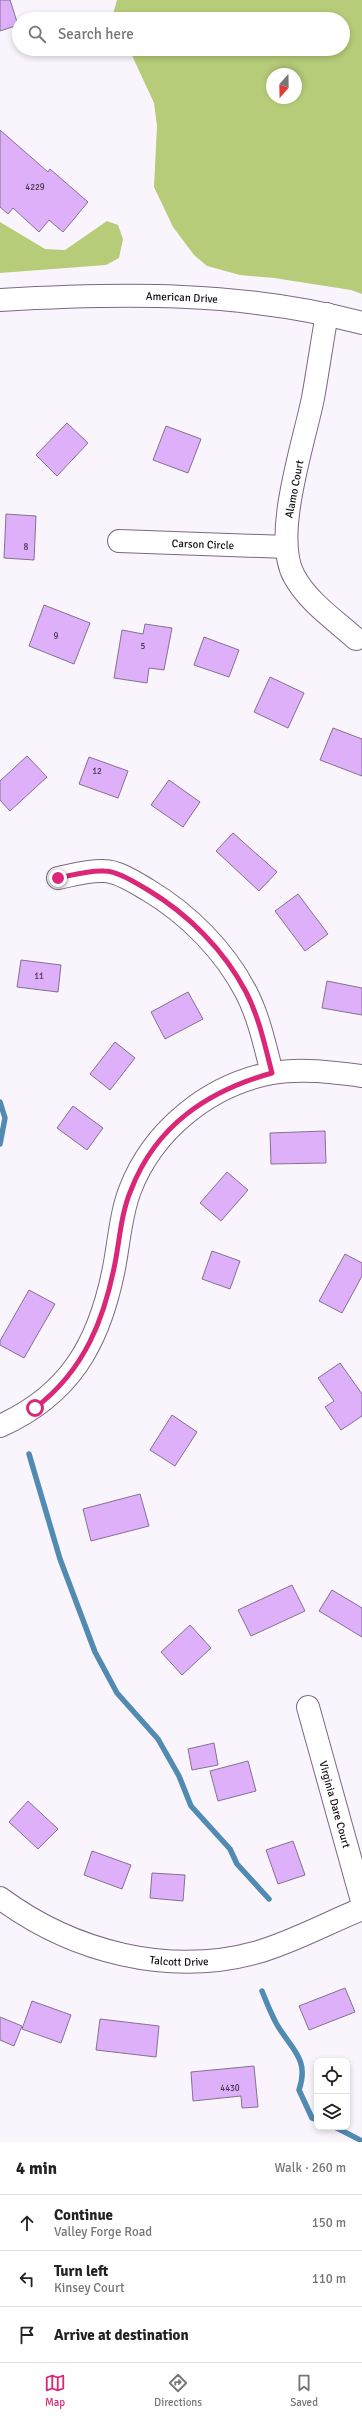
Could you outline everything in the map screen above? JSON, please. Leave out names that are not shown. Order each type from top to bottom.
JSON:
[{"type":"street","name":"American Drive","points":[[0,300],[147,294],[256,303],[327,314],[362,323]]},
{"type":"street","name":"Alamo Court","points":[[327,314],[313,397],[288,514],[286,547],[294,576],[301,587],[324,611],[356,639]]},
{"type":"street","name":"Carson Circle","points":[[119,541],[286,547]]},
{"type":"street","points":[[58,878],[104,871],[119,876],[157,896],[176,909],[200,931],[221,954],[246,993],[256,1016],[272,1073]]},
{"type":"street","points":[[0,1426],[19,1417],[47,1399],[70,1375],[89,1346],[106,1300],[130,1191],[144,1163],[167,1131],[180,1118],[203,1100],[228,1087],[272,1073],[300,1071],[362,1076]]},
{"type":"street","name":"Virginia Dare Court","points":[[308,1707],[362,1901]]},
{"type":"street","name":"Talcott Drive","points":[[0,1898],[41,1925],[73,1940],[105,1951],[172,1962],[226,1959],[258,1952],[296,1939],[362,1909]]},
{"type":"green space","points":[[117,0],[362,0],[362,294],[351,290],[274,278],[240,275],[207,266],[194,255],[173,227],[154,187],[157,126],[154,103],[132,56],[350,56],[350,12],[114,12]]},
{"type":"green space","points":[[107,221],[118,225],[123,239],[119,258],[106,265],[0,273],[0,222],[45,249],[65,250]]},
{"type":"building","points":[[0,0],[10,0],[14,12],[12,12],[12,27],[0,31]]},
{"type":"building","points":[[0,130],[48,172],[50,169],[88,202],[63,232],[49,220],[39,232],[13,208],[8,214],[0,207]]},
{"type":"building","points":[[67,423],[88,443],[57,476],[36,455]]},
{"type":"building","points":[[166,426],[201,439],[188,473],[153,460]]},
{"type":"building","points":[[6,514],[36,516],[34,560],[4,558]]},
{"type":"building","points":[[44,605],[90,623],[74,664],[29,646]]},
{"type":"building","points":[[145,624],[172,628],[164,670],[149,668],[147,683],[114,678],[122,630],[143,634]]},
{"type":"building","points":[[204,637],[239,650],[229,677],[194,665]]},
{"type":"building","points":[[270,677],[304,693],[288,728],[254,712]]},
{"type":"building","points":[[333,728],[362,739],[362,776],[320,760]]},
{"type":"building","points":[[27,756],[47,777],[10,811],[0,800],[0,781]]},
{"type":"building","points":[[89,757],[128,771],[118,798],[79,784]]},
{"type":"building","points":[[169,780],[200,802],[183,827],[151,805]]},
{"type":"building","points":[[233,833],[277,872],[259,891],[216,851]]},
{"type":"building","points":[[298,894],[328,934],[305,951],[275,911]]},
{"type":"building","points":[[21,960],[61,965],[58,992],[17,987]]},
{"type":"building","points":[[327,981],[362,988],[362,1015],[322,1008]]},
{"type":"building","points":[[188,992],[203,1019],[165,1039],[151,1012]]},
{"type":"building","points":[[115,1042],[135,1058],[110,1090],[90,1074]]},
{"type":"building","points":[[73,1106],[103,1128],[87,1150],[57,1128]]},
{"type":"building","points":[[325,1131],[326,1163],[271,1164],[270,1133]]},
{"type":"building","points":[[227,1172],[248,1190],[221,1221],[200,1203]]},
{"type":"building","points":[[212,1251],[240,1261],[230,1289],[202,1279]]},
{"type":"building","points":[[345,1254],[362,1263],[362,1276],[342,1313],[319,1301]]},
{"type":"building","points":[[29,1290],[55,1304],[24,1358],[0,1345],[0,1341]]},
{"type":"building","points":[[340,1363],[362,1394],[362,1416],[341,1430],[325,1407],[334,1401],[318,1378]]},
{"type":"building","points":[[172,1415],[197,1432],[175,1466],[150,1450]]},
{"type":"building","points":[[140,1494],[149,1526],[91,1541],[83,1509]]},
{"type":"building","points":[[292,1585],[305,1611],[251,1636],[238,1610]]},
{"type":"building","points":[[332,1590],[362,1608],[362,1637],[319,1611]]},
{"type":"building","points":[[190,1625],[211,1648],[182,1675],[161,1652]]},
{"type":"building","points":[[214,1743],[218,1765],[192,1770],[188,1749]]},
{"type":"building","points":[[248,1761],[256,1791],[218,1801],[210,1771]]},
{"type":"building","points":[[28,1801],[58,1829],[38,1849],[9,1822]]},
{"type":"building","points":[[293,1841],[305,1875],[278,1884],[266,1850]]},
{"type":"building","points":[[92,1851],[131,1865],[122,1889],[84,1875]]},
{"type":"building","points":[[152,1873],[185,1875],[183,1901],[150,1898]]},
{"type":"building","points":[[345,1988],[355,2012],[309,2030],[299,2006]]},
{"type":"building","points":[[32,2001],[71,2015],[61,2043],[22,2029]]},
{"type":"building","points":[[0,2017],[22,2026],[14,2046],[0,2040]]},
{"type":"building","points":[[100,2019],[159,2026],[156,2057],[96,2050]]},
{"type":"building","points":[[254,2066],[258,2107],[242,2108],[241,2096],[193,2101],[191,2072]]},
{"type":"waterway","points":[[0,1102],[5,1118],[0,1144]]},
{"type":"waterway","points":[[29,1454],[60,1559],[95,1652],[117,1693],[158,1739],[179,1776],[191,1806],[230,1849],[237,1864],[269,1899]]},
{"type":"waterway","points":[[262,1991],[276,2024],[295,2050],[301,2064],[302,2080],[299,2090],[312,2118],[314,2119]]},
{"type":"waterway","points":[[341,2130],[362,2141]]},
{"type":"route","points":[[35,1408],[47,1399],[70,1375],[82,1359],[89,1346],[106,1300],[113,1273],[125,1208],[130,1191],[144,1163],[167,1131],[180,1118],[203,1100],[228,1087],[272,1073],[256,1016],[246,993],[221,954],[200,931],[176,909],[138,884],[104,871],[58,878]]}]
